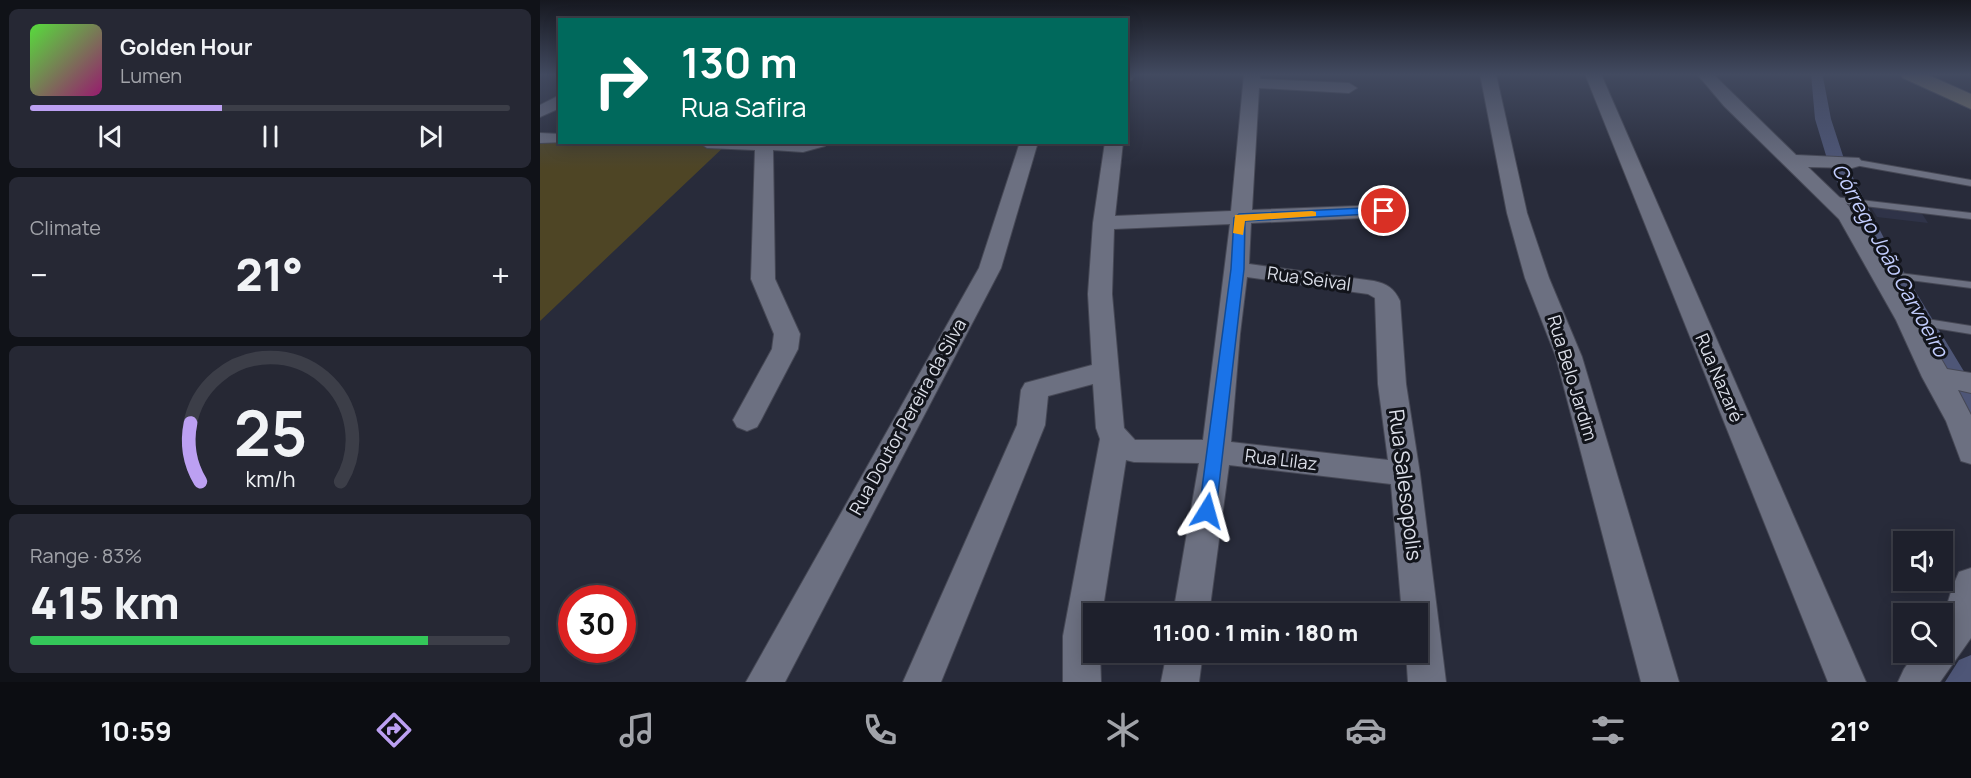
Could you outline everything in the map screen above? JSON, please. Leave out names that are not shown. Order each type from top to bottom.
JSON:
[{"type":"street","points":[[1193,603],[1216,452],[1227,334],[1238,269],[1239,218],[1249,106]]},
{"type":"street","name":"Rua Belo Jardim","points":[[1495,106],[1517,213],[1537,278],[1569,357],[1660,682]]},
{"type":"street","name":"Rua Nazaré","points":[[1606,106],[1847,682]]},
{"type":"street","points":[[1734,106],[1835,200],[1848,216],[1908,321],[1953,380],[1960,421],[1971,453]]},
{"type":"street","points":[[540,138],[558,139]]},
{"type":"street","points":[[747,420],[785,349],[787,334],[763,279],[764,144],[811,144]]},
{"type":"street","name":"Rua Doutor Pereira da Silva","points":[[765,682],[990,268],[1028,144]]},
{"type":"street","points":[[1082,682],[1081,636],[1118,444],[1110,428],[1100,294],[1104,223],[1114,144]]},
{"type":"street","points":[[1792,161],[1852,162]]},
{"type":"street","points":[[1104,223],[1384,211]]},
{"type":"street","name":"Rua Seival","points":[[1238,269],[1380,290]]},
{"type":"street","name":"Rua Salesopolis","points":[[1380,290],[1388,301],[1392,384],[1405,474],[1427,682]]},
{"type":"street","points":[[922,682],[1031,425],[1035,390],[1106,371]]},
{"type":"street","name":"Rua Lilaz","points":[[1118,444],[1134,451],[1216,452],[1405,474]]},
{"type":"street","points":[[1953,633],[1960,624],[1971,583]]},
{"type":"street","points":[[1180,682],[1183,663]]},
{"type":"lane","points":[[1852,162],[1971,183]]},
{"type":"lane","points":[[1835,200],[1971,216]]},
{"type":"lane","points":[[1883,274],[1971,285]]},
{"type":"lane","points":[[1908,321],[1971,330]]},
{"type":"shaded area","points":[[540,138],[558,139],[558,144],[727,144],[540,321]]},
{"type":"shaded area","points":[[1869,204],[1919,209],[1928,223],[1877,217]]},
{"type":"waterway","name":"Córrego João Carvoeiro","points":[[1821,106],[1837,162],[1856,204],[1878,246],[1951,367],[1971,406]]},
{"type":"waterway","name":"Córrego João Carvoeiro","points":[[1962,682],[1971,671]]},
{"type":"slow traffic","points":[[1239,233],[1239,218],[1312,214]]},
{"type":"route","points":[[1207,511],[1216,452],[1227,334],[1238,269],[1239,218],[1384,211]]}]
